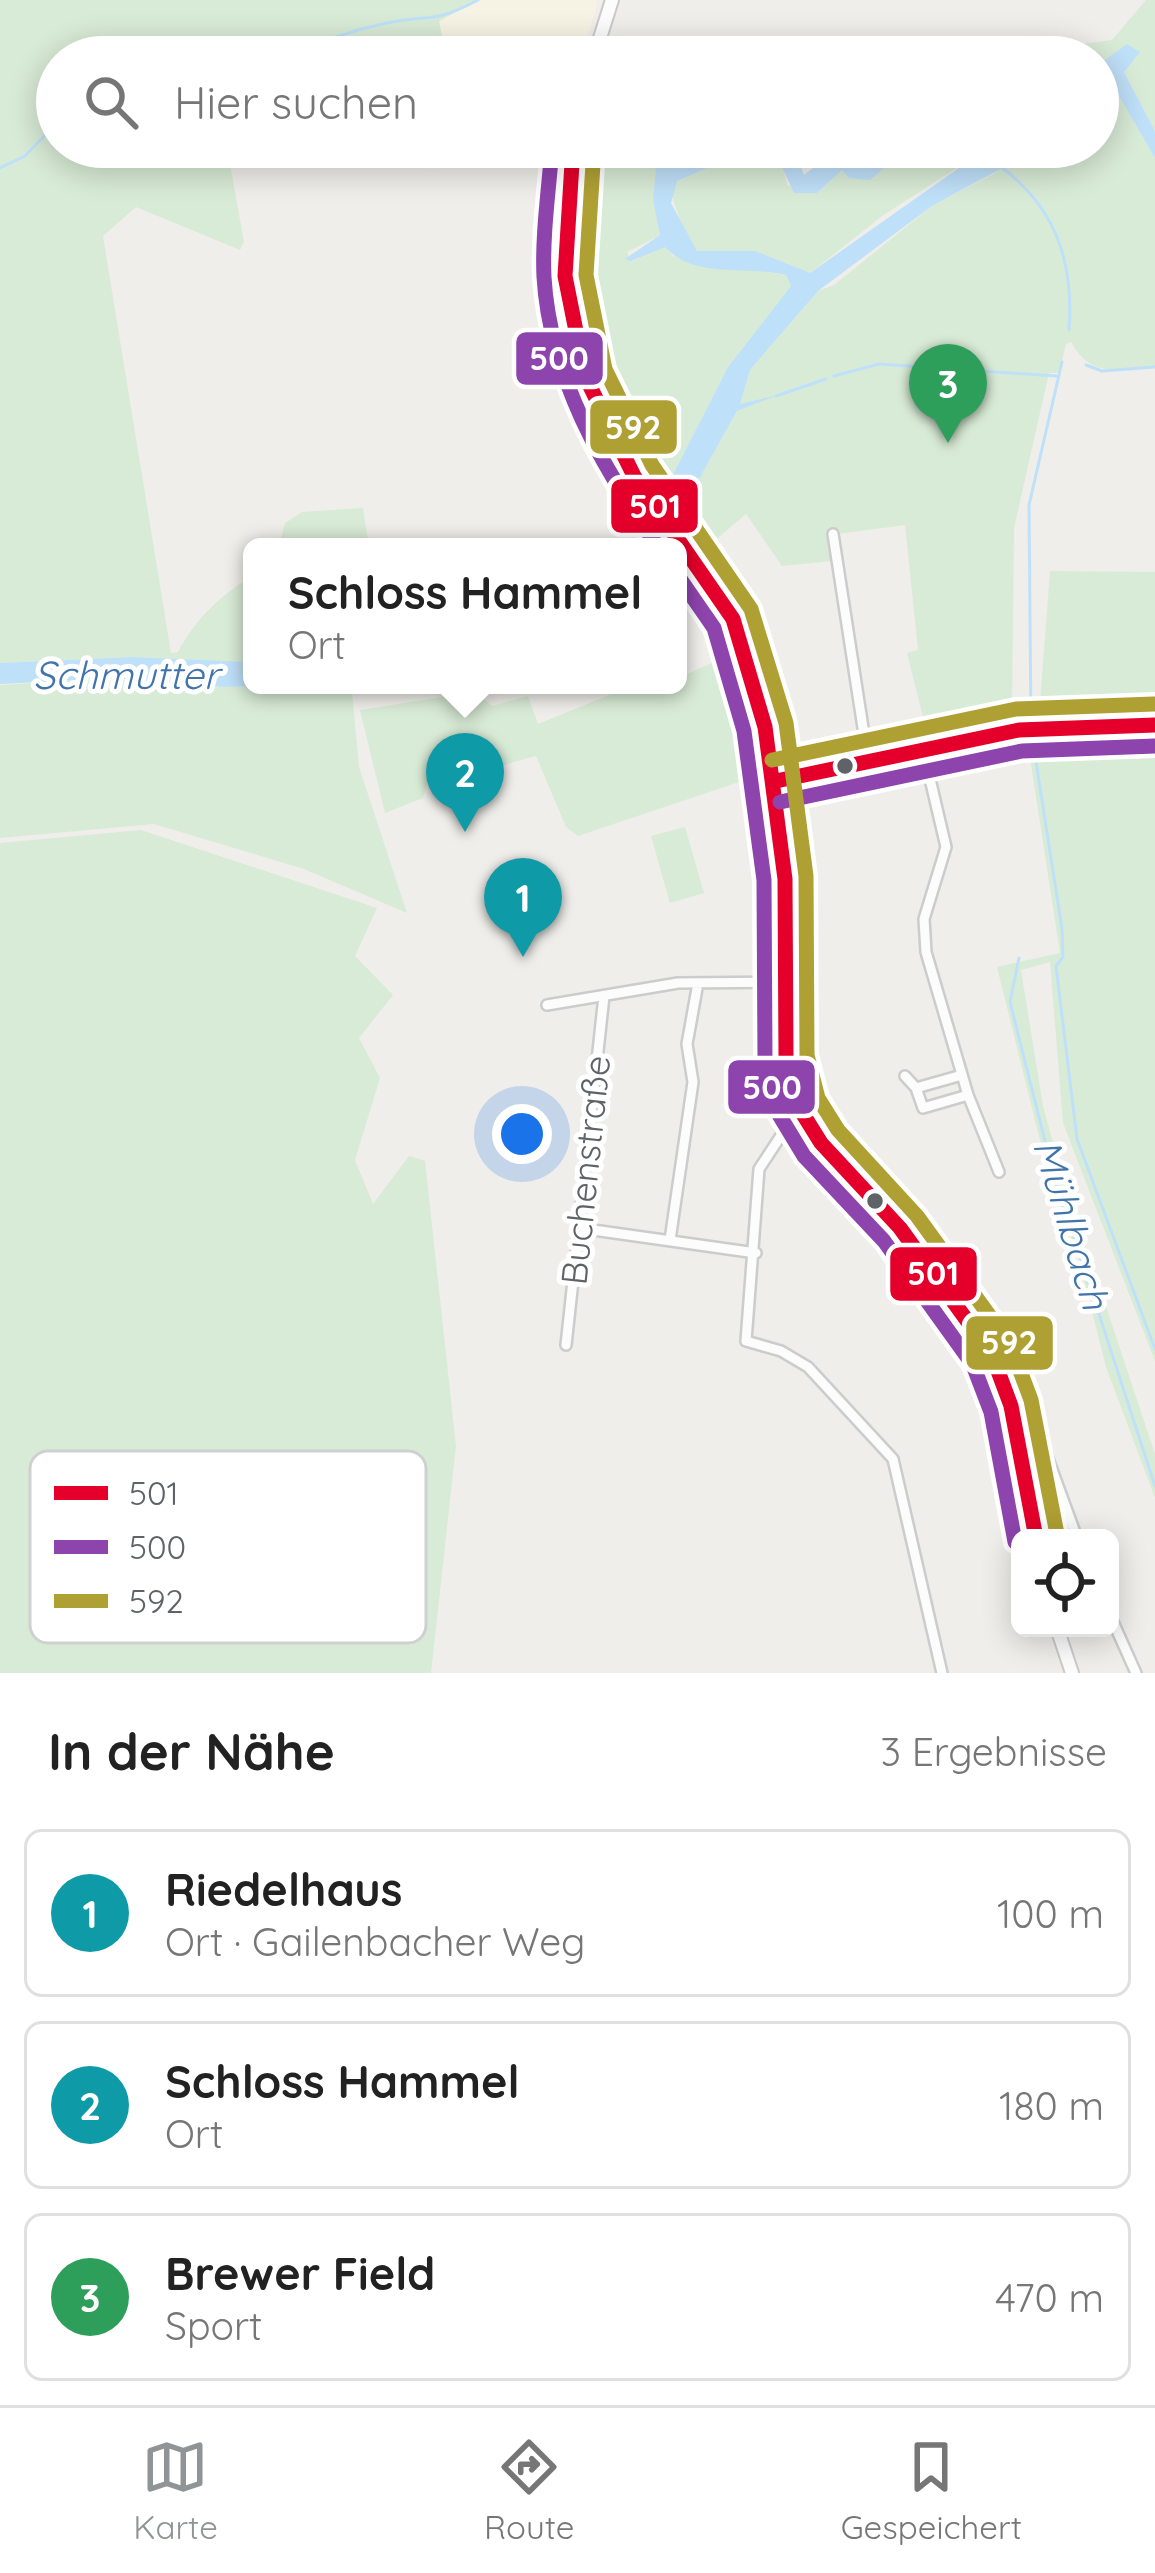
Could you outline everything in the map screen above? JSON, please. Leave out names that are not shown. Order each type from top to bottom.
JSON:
[{"type":"main road","points":[[600,36],[611,0]]},
{"type":"main road","points":[[571,168],[565,218],[573,328],[605,425],[634,476],[680,538]]},
{"type":"main road","points":[[687,548],[743,641],[776,781],[788,982],[786,1058],[804,1119],[892,1219],[992,1355],[1008,1394],[1034,1529]]},
{"type":"main road","points":[[776,781],[1019,730],[1155,725]]},
{"type":"main road","points":[[1060,1637],[1072,1673]]},
{"type":"street","points":[[833,534],[868,760]]},
{"type":"street","points":[[923,748],[946,847],[923,934],[968,1095],[999,1172]]},
{"type":"street","points":[[548,1005],[698,982],[788,982]]},
{"type":"street","points":[[670,1240],[693,1082],[687,1044],[698,982]]},
{"type":"street","name":"Buchenstraße","points":[[566,1345],[604,996]]},
{"type":"street","points":[[916,1088],[962,1075]]},
{"type":"street","points":[[904,1076],[916,1088],[923,1108],[968,1095]]},
{"type":"street","points":[[804,1119],[782,1134],[759,1169],[746,1341],[781,1351],[808,1367],[893,1459],[943,1673]]},
{"type":"street","points":[[579,1228],[756,1253]]},
{"type":"street","points":[[958,1305],[970,1304],[980,1313],[1016,1371],[1074,1529]]},
{"type":"street","points":[[1119,1636],[1136,1673]]},
{"type":"shaded area","points":[[478,0],[597,0],[588,36],[442,36],[439,21]]},
{"type":"green space","points":[[0,0],[478,0],[439,21],[442,36],[36,36],[36,168],[231,168],[244,242],[240,250],[136,207],[103,236],[171,653],[178,652],[210,608],[243,582],[243,662],[132,657],[0,663]]},
{"type":"green space","points":[[1146,0],[1155,0],[1155,131],[1124,72],[1131,59],[1119,52],[1115,36]]},
{"type":"green space","points":[[1119,96],[1155,158],[1155,367],[1097,367],[1071,342],[1066,344],[1059,373],[1049,373],[1014,528],[1012,713],[926,729],[907,653],[918,650],[905,525],[830,535],[832,561],[782,566],[746,514],[701,552],[679,515],[737,411],[771,397],[739,405],[750,370],[818,291],[834,285],[932,206],[997,172],[989,168],[1119,168]]},
{"type":"green space","points":[[585,168],[660,168],[653,201],[661,235],[627,252],[632,261],[665,246],[673,256],[786,275],[791,286],[728,367],[663,494],[618,413],[590,328],[583,284]]},
{"type":"green space","points":[[707,168],[783,168],[787,185],[817,193],[842,170],[870,180],[878,168],[957,168],[882,216],[810,273],[747,254],[697,251],[687,241],[671,194],[677,181]]},
{"type":"green space","points":[[363,508],[368,538],[281,538],[285,523],[302,512]]},
{"type":"green space","points":[[1050,571],[1155,572],[1155,713],[1039,716]]},
{"type":"green space","points":[[734,653],[759,763],[745,780],[578,836],[566,827],[536,756],[479,772],[460,756],[431,770],[423,798],[385,813],[360,710],[462,694],[477,694],[492,706],[528,696],[538,724],[612,694],[687,694],[687,674]]},
{"type":"green space","points":[[114,678],[243,687],[243,694],[352,694],[359,767],[407,913],[304,869],[154,824],[0,838],[0,685]]},
{"type":"green space","points":[[1155,736],[1155,1361],[1063,1123],[1050,962],[1021,970],[1043,1106],[1155,1454],[1155,1498],[1106,1367],[1077,1252],[1044,1156],[997,967],[1060,953],[1027,738]]},
{"type":"green space","points":[[685,827],[704,893],[670,903],[651,836]]},
{"type":"green space","points":[[141,830],[377,908],[355,956],[393,995],[359,1038],[380,1078],[355,1160],[373,1204],[409,1156],[425,1161],[456,1446],[431,1673],[0,1673],[0,843]]},
{"type":"water","points":[[1127,44],[1140,52],[1124,72],[1155,131],[1155,158],[1119,96],[1119,50]]},
{"type":"water","points":[[707,168],[677,181],[671,203],[697,251],[755,251],[810,273],[959,168],[1002,168],[932,206],[818,291],[750,370],[740,404],[778,395],[737,411],[679,515],[663,494],[728,367],[791,286],[786,275],[706,268],[665,247],[631,261],[625,259],[660,235],[653,200],[656,169]]},
{"type":"water","points":[[782,168],[801,168],[804,175],[813,168],[884,168],[870,180],[849,178],[842,170],[817,193],[794,193]]},
{"type":"water","name":"Schmutter","points":[[132,657],[243,662],[243,686],[114,678],[0,684],[0,663]]},
{"type":"waterway","points":[[340,36],[441,15],[478,0]]},
{"type":"waterway","points":[[0,168],[36,145]]},
{"type":"waterway","points":[[1002,168],[1035,200],[1057,238],[1068,282],[1069,330]]},
{"type":"waterway","points":[[1031,727],[1029,505],[1062,362]]},
{"type":"waterway","points":[[834,376],[879,364],[1056,376]]},
{"type":"waterway","points":[[1086,365],[1102,371],[1155,367]]},
{"type":"waterway","points":[[776,396],[826,379]]},
{"type":"waterway","points":[[1032,736],[1062,929],[1063,957],[1056,966],[1077,1139],[1155,1349]]},
{"type":"waterway","name":"Mühlbach","points":[[1019,958],[1010,1002],[1053,1173],[1155,1486]]},
{"type":"transit line","name":"500","points":[[550,168],[544,277],[556,350],[599,453],[652,538]]},
{"type":"transit line","name":"501","points":[[572,168],[565,276],[585,376],[634,476],[677,538]]},
{"type":"transit line","name":"592","points":[[593,168],[586,275],[605,369],[652,465],[751,609],[786,723],[806,876],[807,1055],[818,1098],[838,1130],[917,1216],[1010,1344],[1031,1400],[1056,1529]]},
{"type":"transit line","name":"501","points":[[687,553],[733,619],[765,727],[785,879],[786,1058],[798,1106],[821,1143],[900,1228],[992,1355],[1011,1406],[1034,1529]]},
{"type":"transit line","name":"500","points":[[687,589],[714,628],[744,731],[764,880],[765,1061],[778,1113],[804,1156],[884,1241],[973,1365],[991,1412],[1013,1529]]},
{"type":"transit line","name":"592","points":[[772,760],[1016,709],[1154,704]]},
{"type":"transit line","name":"501","points":[[776,781],[1019,730],[1155,725]]},
{"type":"transit line","name":"500","points":[[780,802],[1022,751],[1155,746]]},
{"type":"place","name":"Brewer Field","points":[[948,443]]},
{"type":"place","name":"Schloss Hammel","points":[[465,832]]},
{"type":"place","name":"Riedelhaus","points":[[523,957]]}]
